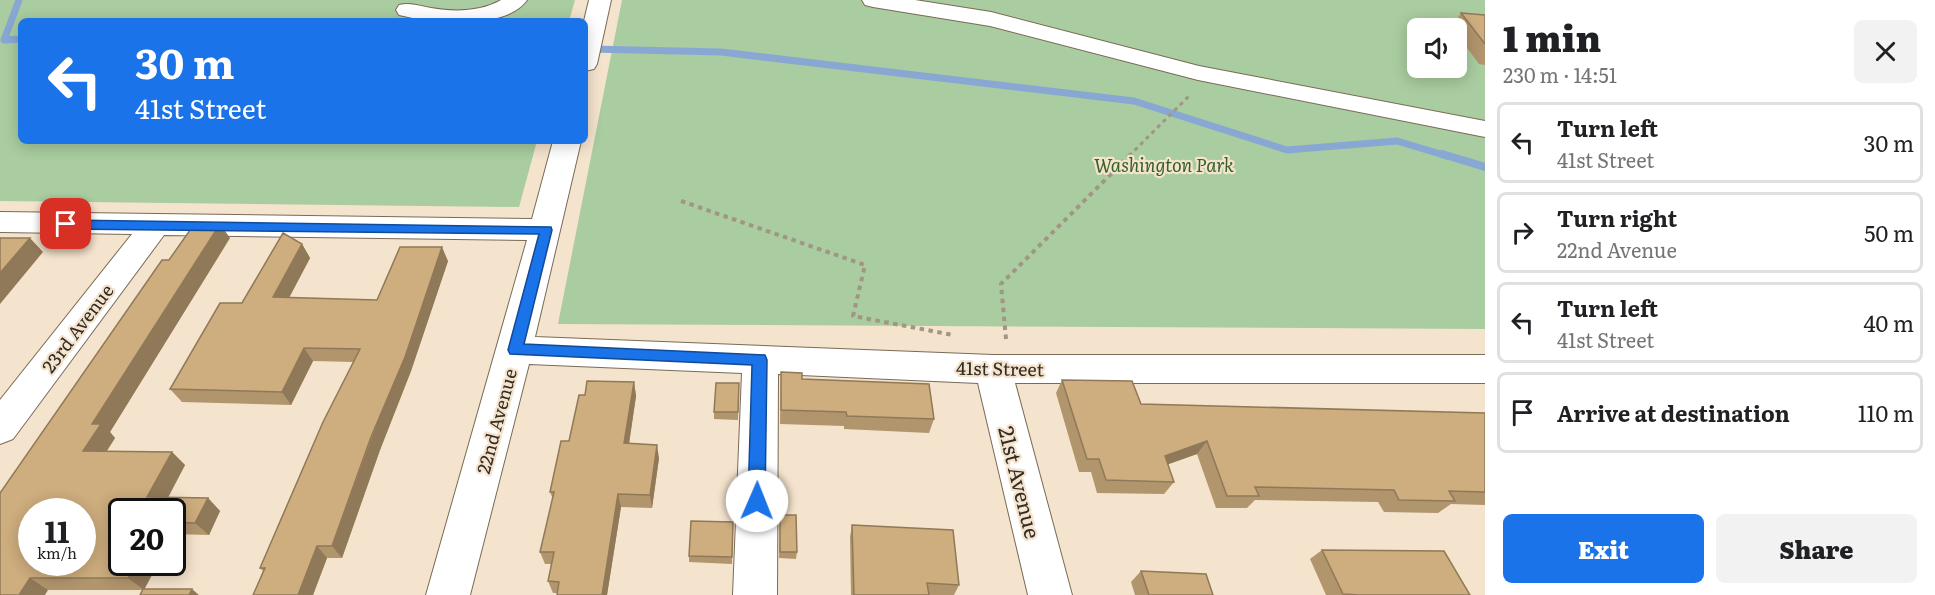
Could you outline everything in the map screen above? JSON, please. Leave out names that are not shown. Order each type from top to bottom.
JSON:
[{"type":"street","points":[[407,10],[444,16],[482,16],[516,0]]},
{"type":"street","points":[[588,51],[600,0]]},
{"type":"street","points":[[873,0],[991,19],[1198,73],[1485,129]]},
{"type":"street","name":"22nd Avenue","points":[[448,595],[515,350],[566,144]]},
{"type":"street","points":[[0,222],[154,227],[546,230]]},
{"type":"street","name":"23rd Avenue","points":[[0,428],[154,227]]},
{"type":"street","name":"41st Street","points":[[515,350],[760,360],[1000,357],[1485,369]]},
{"type":"street","name":"21st Avenue","points":[[1000,357],[1050,595]]},
{"type":"street","points":[[755,595],[760,360]]},
{"type":"path","points":[[1000,357],[1002,284],[1179,106]]},
{"type":"path","points":[[681,201],[865,265],[853,316],[963,337]]},
{"type":"green space","points":[[0,0],[575,0],[570,18],[18,18],[18,144],[536,144],[519,207],[0,201]]},
{"type":"green space","name":"Washington Park","points":[[622,0],[1485,0],[1485,329],[558,324]]},
{"type":"building","points":[[1461,13],[1485,15],[1485,44],[1467,18]]},
{"type":"building","points":[[195,223],[220,224],[92,424],[101,424],[83,451],[172,452],[147,497],[208,498],[195,523],[186,523],[186,498],[108,498],[108,576],[129,576],[128,578],[30,578],[19,595],[0,595],[0,493],[162,260],[169,260]]},
{"type":"building","points":[[283,233],[302,244],[273,297],[377,300],[400,247],[442,247],[405,357],[371,437],[332,546],[317,546],[298,595],[253,595],[265,568],[260,568],[323,422],[360,349],[304,348],[282,392],[170,389],[220,303],[242,303]]},
{"type":"building","points":[[0,238],[30,238],[0,273]]},
{"type":"building","points":[[781,372],[802,373],[802,379],[929,384],[934,419],[847,416],[846,412],[781,410]]},
{"type":"building","points":[[1062,380],[1132,381],[1141,404],[1485,413],[1485,492],[1449,491],[1455,501],[1399,500],[1394,490],[1255,487],[1259,496],[1227,496],[1207,441],[1165,456],[1174,482],[1106,480],[1099,459],[1087,459]]},
{"type":"building","points":[[587,381],[634,382],[624,443],[657,445],[650,495],[618,494],[602,595],[557,595],[559,582],[548,581],[554,552],[540,552],[554,492],[550,492],[561,441],[569,441],[579,395],[585,395]]},
{"type":"building","points":[[716,383],[739,383],[738,412],[714,412]]},
{"type":"building","points":[[780,515],[796,515],[797,552],[780,552]]},
{"type":"building","points":[[691,521],[733,522],[732,557],[689,556]]},
{"type":"building","points":[[852,525],[953,530],[959,585],[927,583],[929,595],[854,595]]},
{"type":"building","points":[[1322,550],[1444,551],[1470,595],[1343,594]]},
{"type":"building","points":[[1141,571],[1206,574],[1213,595],[1149,595]]},
{"type":"building","points":[[143,589],[192,589],[189,595],[140,595]]},
{"type":"waterway","points":[[18,39],[4,40],[19,0]]},
{"type":"waterway","points":[[590,49],[721,52],[1134,101],[1287,150],[1397,141],[1447,156]]},
{"type":"waterway","points":[[1442,154],[1485,167]]},
{"type":"route","points":[[66,224],[546,230],[515,350],[760,360],[757,501]]}]
